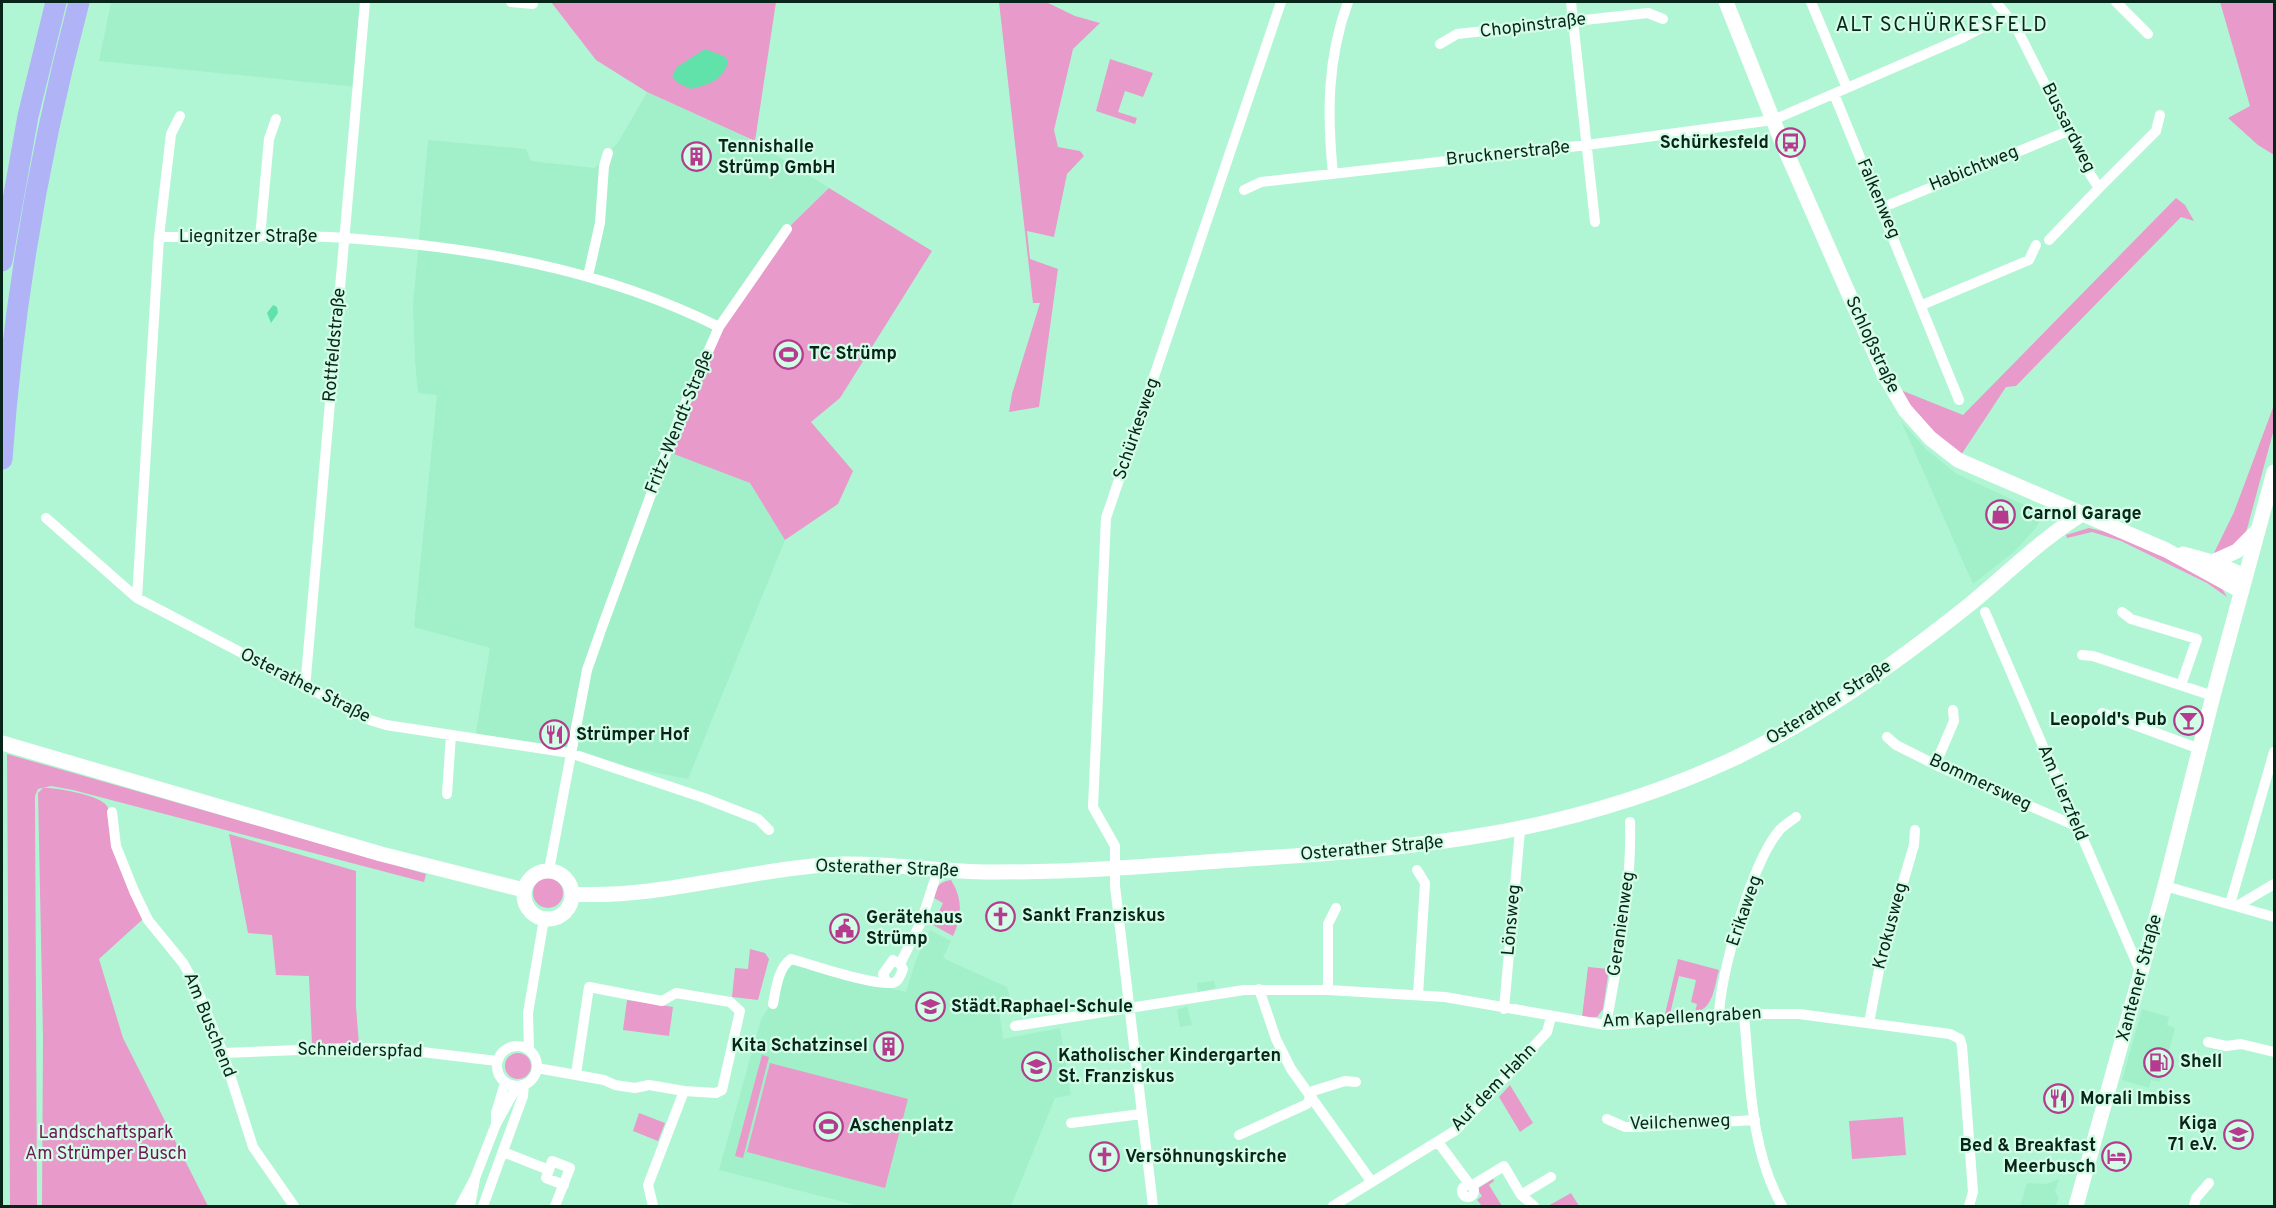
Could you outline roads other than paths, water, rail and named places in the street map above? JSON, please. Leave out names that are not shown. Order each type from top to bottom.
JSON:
[{"type":"highway","points":[[2,261],[32,97],[56,2]]},
{"type":"highway","points":[[2,459],[16,310],[31,210],[51,111],[79,2]]},
{"type":"main road","name":"Schloßstraße","points":[[1726,2],[1773,120],[1884,374],[1905,410],[1930,438],[1958,460],[2166,550],[2241,591]]},
{"type":"main road","name":"Xantener Straße","points":[[2076,1206],[2165,886],[2213,696],[2274,472]]},
{"type":"main road","name":"Osterather Straße","points":[[573,894],[644,894],[805,867],[850,864],[994,872],[1116,868],[1437,844],[1520,830],[1625,802],[1679,782],[1785,732],[1845,697],[1909,652],[2082,514]]},
{"type":"main road","points":[[2212,562],[2237,551],[2257,531]]},
{"type":"main road","name":"Schloßstraße","points":[[2166,550],[2212,562],[2245,576]]},
{"type":"main road","points":[[2,743],[381,854],[518,889],[526,905],[537,916],[544,919],[562,915],[571,902],[573,894],[563,875],[549,870],[533,876],[518,889]]},
{"type":"street","name":"Rottfeldstraße","points":[[305,688],[365,2]]},
{"type":"street","points":[[512,2],[533,4]]},
{"type":"street","name":"Schürkesweg","points":[[1153,1206],[1115,886],[1115,846],[1093,807],[1106,518],[1281,2]]},
{"type":"street","points":[[1333,174],[1328,124],[1330,70],[1348,2]]},
{"type":"street","points":[[1571,2],[1595,222]]},
{"type":"street","points":[[1811,2],[1847,88]]},
{"type":"street","points":[[1773,120],[1960,39],[2006,15],[1996,2]]},
{"type":"street","points":[[2116,2],[2148,34]]},
{"type":"street","name":"Chopinstraße","points":[[1440,44],[1457,34],[1648,13],[1663,19]]},
{"type":"street","name":"Bussardweg","points":[[2006,15],[2016,27],[2099,188]]},
{"type":"street","name":"Falkenweg","points":[[1834,94],[1959,399]]},
{"type":"street","name":"Bussardweg","points":[[2049,240],[2156,131],[2160,115]]},
{"type":"street","points":[[159,237],[171,134],[180,116]]},
{"type":"street","points":[[260,237],[269,139],[276,119]]},
{"type":"street","name":"Brucknerstraße","points":[[1244,190],[1261,182],[1587,145],[1773,120]]},
{"type":"street","name":"Habichtweg","points":[[1881,208],[2068,131]]},
{"type":"street","points":[[588,276],[600,223],[604,166],[608,153]]},
{"type":"street","name":"Fritz-Wendt-Straße","points":[[549,870],[587,670],[682,411],[719,327],[787,229]]},
{"type":"street","name":"Liegnitzer Straße","points":[[137,598],[159,237],[344,238],[499,255],[588,276],[674,304],[719,327]]},
{"type":"street","points":[[1922,305],[2029,260],[2036,245]]},
{"type":"street","name":"Osterather Straße","points":[[46,518],[137,598],[305,688],[370,720],[570,753],[704,798],[758,819],[770,830]]},
{"type":"street","name":"Am Lierzfeld","points":[[1985,612],[2140,972]]},
{"type":"street","points":[[2122,612],[2131,619],[2197,639],[2181,685]]},
{"type":"street","points":[[2082,655],[2093,656],[2213,696]]},
{"type":"street","points":[[1936,763],[1954,721],[1953,711]]},
{"type":"street","points":[[2102,712],[2200,749]]},
{"type":"street","points":[[447,794],[451,735]]},
{"type":"street","name":"Bommersweg","points":[[1887,737],[1896,745],[2076,826]]},
{"type":"street","points":[[2234,905],[2274,752]]},
{"type":"street","name":"Am Buschend","points":[[112,812],[116,846],[134,891],[148,920],[183,963],[196,986],[223,1053],[253,1147],[294,1206]]},
{"type":"street","name":"Erikaweg","points":[[1719,1017],[1719,996],[1741,915],[1765,856],[1778,832],[1796,817]]},
{"type":"street","name":"Geranienweg","points":[[1606,1025],[1627,895],[1631,857],[1630,822]]},
{"type":"street","name":"Lönsweg","points":[[1504,1009],[1520,830]]},
{"type":"street","name":"Krokusweg","points":[[1869,1023],[1882,954],[1914,845],[1915,830]]},
{"type":"street","points":[[772,1004],[781,971],[784,964],[791,959],[876,981],[886,981],[883,974],[889,963],[893,960],[900,964],[921,922],[938,870]]},
{"type":"street","points":[[1417,870],[1425,883],[1418,995]]},
{"type":"street","points":[[2234,905],[2274,884]]},
{"type":"street","points":[[2165,886],[2274,917]]},
{"type":"street","points":[[1328,990],[1328,924],[1336,908]]},
{"type":"street","points":[[529,1050],[528,1013],[544,919]]},
{"type":"street","points":[[537,1068],[576,1074],[635,1088],[648,1085],[684,1091],[717,1093],[723,1087],[740,1011],[730,1002],[676,993],[662,1001],[589,987],[576,1074]]},
{"type":"street","points":[[1259,989],[1276,1039],[1291,1069],[1371,1181]]},
{"type":"street","name":"Am Kapellengraben","points":[[1015,1026],[1259,989],[1328,990],[1445,997],[1606,1025],[1744,1015],[1799,1014],[1950,1034],[1960,1039],[1973,1192],[1969,1206]]},
{"type":"street","points":[[514,1046],[528,1013]]},
{"type":"street","points":[[1744,1015],[1755,1120],[1764,1164],[1782,1206]]},
{"type":"street","name":"Auf dem Hahn","points":[[1333,1206],[1462,1125],[1539,1042],[1547,1032],[1551,1017]]},
{"type":"street","points":[[2208,1042],[2226,1046],[2241,1044],[2274,1052]]},
{"type":"street","points":[[463,1206],[496,1124],[520,1086],[533,1079],[537,1068],[536,1058],[529,1050],[514,1046],[503,1051],[497,1061],[497,1073],[505,1083],[520,1086]]},
{"type":"street","name":"Schneiderspfad","points":[[223,1053],[351,1048],[397,1049],[497,1061]]},
{"type":"street","points":[[1239,1136],[1307,1104],[1313,1091],[1345,1081],[1356,1082]]},
{"type":"street","points":[[496,1124],[496,1113],[505,1083]]},
{"type":"street","points":[[483,1206],[523,1096],[520,1086]]},
{"type":"street","points":[[653,1206],[648,1185],[684,1091]]},
{"type":"street","points":[[1071,1123],[1141,1113]]},
{"type":"street","name":"Veilchenweg","points":[[1607,1119],[1625,1127],[1755,1120]]},
{"type":"street","points":[[1438,1142],[1471,1194],[1504,1166],[1521,1195],[1534,1206]]},
{"type":"street","points":[[503,1152],[549,1170]]},
{"type":"street","points":[[555,1206],[564,1185],[570,1168],[552,1161],[546,1178],[564,1185]]},
{"type":"street","points":[[1521,1195],[1551,1177]]},
{"type":"street","points":[[2194,1206],[2196,1198],[2209,1183]]},
{"type":"place","name":"Schürkesfeld","points":[[1790,143]]},
{"type":"place","name":"Tennishalle Strümp GmbH","points":[[697,157]]},
{"type":"place","name":"TC Strümp","points":[[788,354]]},
{"type":"place","name":"Carnol Garage","points":[[2001,514]]},
{"type":"place","name":"Leopold's Pub","points":[[2188,720]]},
{"type":"place","name":"Strümper Hof","points":[[555,735]]},
{"type":"place","name":"Sankt Franziskus","points":[[1001,916]]},
{"type":"place","name":"Gerätehaus Strümp","points":[[845,928]]},
{"type":"place","name":"Städt.Raphael-Schule","points":[[930,1007]]},
{"type":"place","name":"Kita Schatzinsel","points":[[889,1046]]},
{"type":"place","name":"Shell","points":[[2159,1062]]},
{"type":"place","name":"Katholischer Kindergarten St. Franziskus","points":[[1037,1066]]},
{"type":"place","name":"Morali Imbiss","points":[[2059,1099]]},
{"type":"place","name":"Aschenplatz","points":[[828,1126]]},
{"type":"place","name":"Kiga 71 e.V.","points":[[2238,1134]]},
{"type":"place","name":"Bed & Breakfast Meerbusch","points":[[2117,1156]]},
{"type":"place","name":"Versöhnungskirche","points":[[1104,1157]]},
{"type":"district","name":"ALT SCHÜRKESFELD","points":[[1942,26]]},
{"type":"park label","name":"Landschaftspark Am Strümper Busch","points":[[106,1143]]}]
